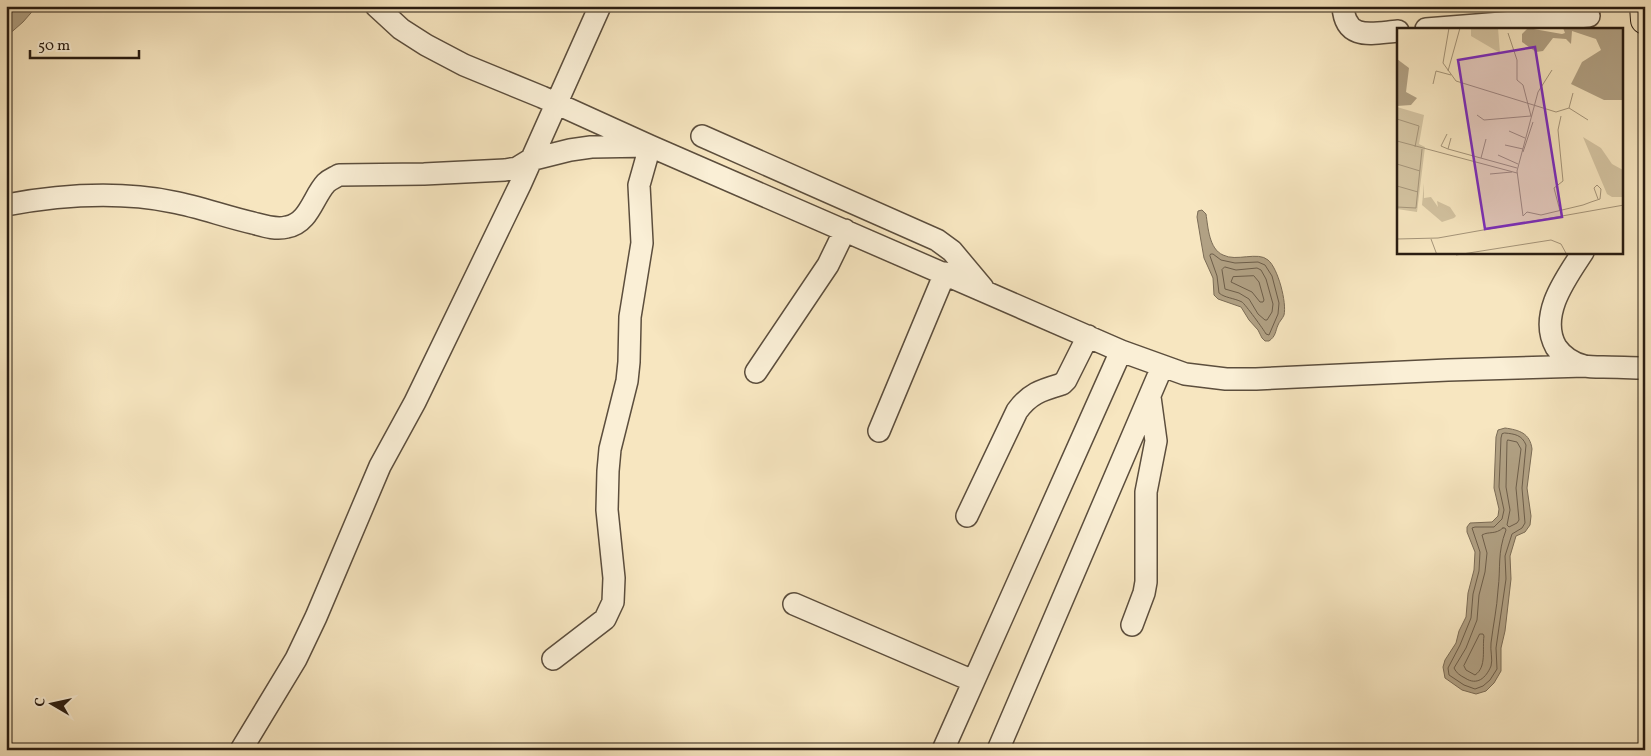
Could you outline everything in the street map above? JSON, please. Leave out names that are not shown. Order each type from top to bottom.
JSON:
[{"type":"highway","points":[[1644,6],[1645,20]]},
{"type":"street","points":[[376,6],[401,29],[464,65],[556,103],[650,146],[1121,351],[1185,374],[1207,378],[1256,380],[1448,370],[1585,366],[1645,368]]},
{"type":"street","points":[[241,750],[296,659],[316,617],[380,466],[415,402],[454,323],[520,184],[600,6]]},
{"type":"street","points":[[1343,6],[1347,24],[1355,31],[1363,34],[1397,31]]},
{"type":"street","points":[[1440,28],[1589,17]]},
{"type":"street","points":[[702,136],[937,240],[952,250],[986,292]]},
{"type":"street","points":[[6,204],[89,196],[128,196],[174,202],[272,228],[287,228],[306,216],[325,185],[330,179],[339,175],[424,174],[505,170],[517,168],[530,160],[570,150],[591,147],[650,146]]},
{"type":"street","points":[[553,659],[605,619],[613,602],[614,578],[607,510],[608,471],[610,449],[627,381],[630,317],[642,243],[639,185],[650,146]]},
{"type":"street","points":[[756,372],[828,265],[845,230]]},
{"type":"street","points":[[1582,254],[1563,284],[1556,300],[1551,316],[1550,328],[1553,342],[1560,352],[1570,361],[1585,366]]},
{"type":"street","points":[[879,431],[945,273]]},
{"type":"street","points":[[967,516],[1016,411],[1031,395],[1062,384],[1066,380],[1088,336]]},
{"type":"street","points":[[943,750],[1121,351]]},
{"type":"street","points":[[998,750],[1162,367]]},
{"type":"street","points":[[1132,626],[1146,582],[1146,492],[1156,441],[1150,396]]},
{"type":"street","points":[[794,604],[973,681]]},
{"type":"water","points":[[6,6],[37,6],[6,37]]},
{"type":"water","points":[[1202,210],[1206,214],[1212,243],[1218,252],[1228,257],[1264,257],[1272,264],[1281,286],[1285,310],[1274,336],[1269,341],[1265,341],[1262,338],[1241,307],[1218,299],[1214,295],[1213,278],[1204,258],[1197,217],[1198,211]]},
{"type":"water","points":[[1505,428],[1523,433],[1531,444],[1527,488],[1531,516],[1530,525],[1525,532],[1516,536],[1510,556],[1511,579],[1505,631],[1501,648],[1501,671],[1494,683],[1486,691],[1476,694],[1462,690],[1445,678],[1443,667],[1445,660],[1456,643],[1459,631],[1466,617],[1475,552],[1467,532],[1467,527],[1470,523],[1492,522],[1498,516],[1499,509],[1494,488],[1496,437],[1498,430]]}]
